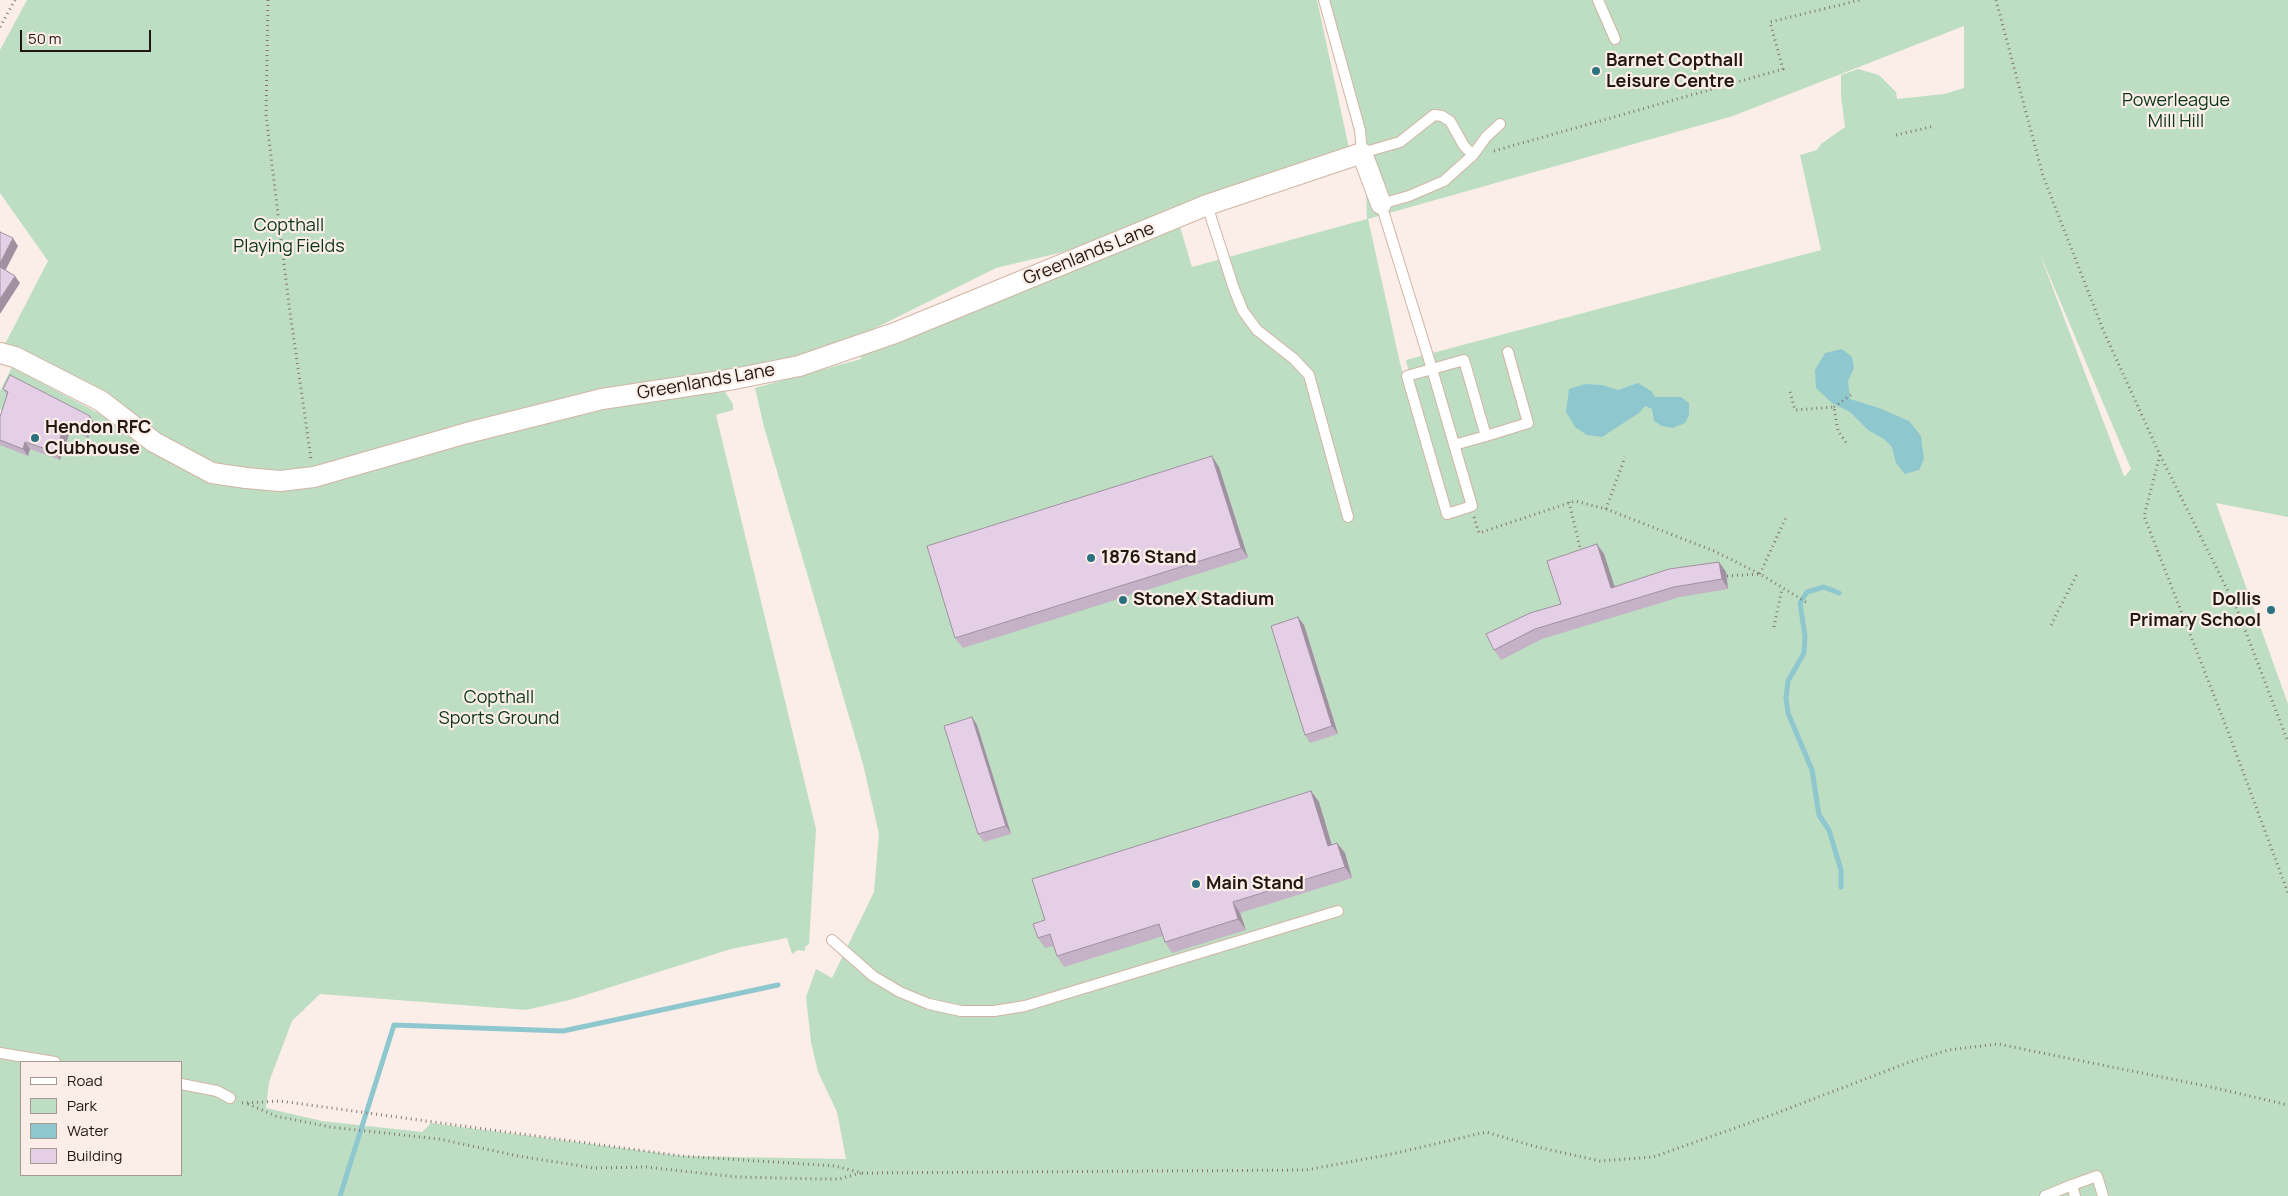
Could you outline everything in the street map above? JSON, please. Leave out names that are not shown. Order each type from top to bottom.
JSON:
[{"type":"street","name":"Greenlands Lane","points":[[0,353],[15,357],[101,401],[154,442],[212,473],[280,481],[314,477],[467,433],[602,399],[734,379],[799,366],[895,332],[1208,205],[1362,153]]},
{"type":"street","points":[[1362,153],[1381,204]]},
{"type":"lane","points":[[1324,0],[1360,130],[1362,153],[1400,142],[1434,115],[1450,120],[1464,146],[1473,155]]},
{"type":"lane","points":[[1598,0],[1615,39]]},
{"type":"lane","points":[[1486,436],[1464,360],[1432,369],[1407,376],[1446,514],[1472,506],[1432,369],[1381,204],[1409,196],[1444,181],[1473,155],[1486,137],[1500,124]]},
{"type":"lane","points":[[1208,205],[1234,289],[1243,311],[1257,330],[1294,359],[1309,375],[1348,517]]},
{"type":"lane","points":[[1454,445],[1528,423],[1508,352]]},
{"type":"lane","points":[[832,940],[873,976],[900,992],[929,1004],[961,1011],[994,1011],[1034,1004],[1338,911]]},
{"type":"lane","points":[[0,1053],[49,1061]]},
{"type":"lane","points":[[182,1084],[216,1090],[230,1098]]},
{"type":"lane","points":[[2045,1196],[2097,1176],[2103,1196]]},
{"type":"lane","points":[[2072,1185],[2075,1196]]},
{"type":"path","points":[[0,27],[15,0]]},
{"type":"path","points":[[268,0],[266,115],[289,305],[314,477]]},
{"type":"path","points":[[1491,156],[1495,150],[1783,69],[1770,22],[1860,0]]},
{"type":"path","points":[[1996,0],[2043,176],[2104,332],[2160,456],[2237,609],[2288,742]]},
{"type":"path","points":[[1896,135],[1935,126]]},
{"type":"path","points":[[1790,392],[1796,410],[1834,407],[1851,395]]},
{"type":"path","points":[[1834,407],[1838,431],[1848,444]]},
{"type":"path","points":[[2160,456],[2144,516],[2230,734],[2288,893]]},
{"type":"path","points":[[1606,509],[1625,457]]},
{"type":"path","points":[[1467,508],[1473,514],[1479,534],[1569,502],[1575,501],[1606,509],[1714,551],[1760,574],[1806,602]]},
{"type":"path","points":[[1569,502],[1583,560]]},
{"type":"path","points":[[1760,574],[1786,517]]},
{"type":"path","points":[[2051,624],[2078,572]]},
{"type":"path","points":[[1727,576],[1760,574]]},
{"type":"path","points":[[1774,627],[1782,588]]},
{"type":"path","points":[[245,1103],[276,1116],[330,1127],[439,1139],[518,1156],[594,1168],[646,1167],[737,1177],[838,1179],[862,1173],[1306,1170],[1392,1154],[1486,1132],[1536,1147],[1600,1161],[1653,1157],[1923,1058],[1948,1050],[1998,1044],[2211,1087],[2288,1105]]},
{"type":"path","points":[[230,1098],[238,1103],[280,1101],[682,1156],[835,1166],[862,1173]]},
{"type":"green space","points":[[27,0],[1317,0],[1349,148],[1143,233],[996,268],[799,366],[734,379],[725,392],[733,404],[733,410],[716,415],[816,829],[809,944],[805,947],[805,951],[798,950],[792,954],[787,938],[731,949],[573,999],[526,1010],[320,994],[292,1021],[269,1082],[266,1108],[322,1121],[422,1132],[431,1123],[682,1156],[846,1159],[837,1112],[818,1072],[811,1042],[806,997],[816,969],[832,978],[874,892],[879,834],[863,764],[764,427],[755,388],[861,359],[860,353],[1180,227],[1192,267],[1367,219],[1365,165],[1328,0],[2288,0],[2288,517],[2216,503],[2288,704],[2288,1196],[0,1196],[0,424],[5,413],[0,409],[0,391],[12,367],[5,344],[48,261],[0,193],[0,50]],"holes":[[[1964,26],[1964,88],[1944,94],[1897,99],[1896,92],[1879,75],[1858,69],[1841,75],[1841,96],[1845,127],[1821,144],[1817,150],[1800,155],[1821,250],[1406,360],[1442,509],[1400,363],[1368,219],[1733,116]],[[2038,249],[2131,469],[2125,476],[2124,476]],[[25,374],[191,451],[244,477],[186,460]]]},
{"type":"water","points":[[1842,349],[1852,357],[1854,368],[1848,381],[1850,399],[1879,408],[1909,421],[1921,436],[1924,459],[1919,470],[1905,474],[1896,463],[1892,447],[1884,439],[1868,430],[1850,412],[1832,403],[1816,388],[1815,370],[1825,353]]},
{"type":"water","points":[[1638,383],[1651,391],[1655,397],[1681,397],[1689,403],[1689,415],[1685,423],[1673,428],[1662,426],[1654,421],[1652,409],[1645,406],[1639,413],[1602,437],[1587,435],[1575,427],[1566,412],[1569,389],[1585,384],[1602,385],[1618,390]]},
{"type":"building","points":[[0,232],[13,238],[0,263]]},
{"type":"building","points":[[0,267],[15,276],[0,299]]},
{"type":"building","points":[[10,375],[90,416],[83,431],[66,422],[55,452],[25,442],[23,449],[0,440],[0,417],[8,392],[3,389]]},
{"type":"building","name":"1876 Stand","points":[[1212,456],[1241,548],[955,638],[927,546]]},
{"type":"building","points":[[1597,544],[1611,588],[1669,569],[1719,562],[1722,579],[1674,587],[1535,629],[1494,650],[1486,634],[1530,613],[1561,604],[1547,561]]},
{"type":"building","points":[[1298,617],[1332,726],[1305,735],[1271,626]]},
{"type":"building","points":[[972,717],[1006,826],[978,834],[944,726]]},
{"type":"building","name":"Main Stand","points":[[1311,791],[1328,846],[1337,843],[1345,867],[1233,902],[1238,919],[1165,942],[1159,924],[1057,956],[1050,934],[1038,938],[1033,924],[1045,920],[1032,879]]},
{"type":"waterway","points":[[1839,593],[1824,587],[1807,592],[1800,603],[1805,636],[1804,653],[1788,681],[1786,698],[1788,713],[1812,770],[1819,815],[1829,830],[1841,870],[1841,887]]},
{"type":"waterway","points":[[340,1196],[394,1025],[563,1031],[778,985]]},
{"type":"place","name":"Barnet Copthall Leisure Centre","points":[[1596,71]]},
{"type":"place","name":"Hendon RFC Clubhouse","points":[[35,438]]},
{"type":"place","name":"1876 Stand","points":[[1091,558]]},
{"type":"place","name":"StoneX Stadium","points":[[1123,600]]},
{"type":"place","name":"Dollis Primary School","points":[[2271,610]]},
{"type":"place","name":"Main Stand","points":[[1196,884]]},
{"type":"park label","name":"Powerleague Mill Hill","points":[[2176,111]]},
{"type":"park label","name":"Copthall Playing Fields","points":[[289,236]]},
{"type":"park label","name":"Copthall Sports Ground","points":[[499,708]]}]
